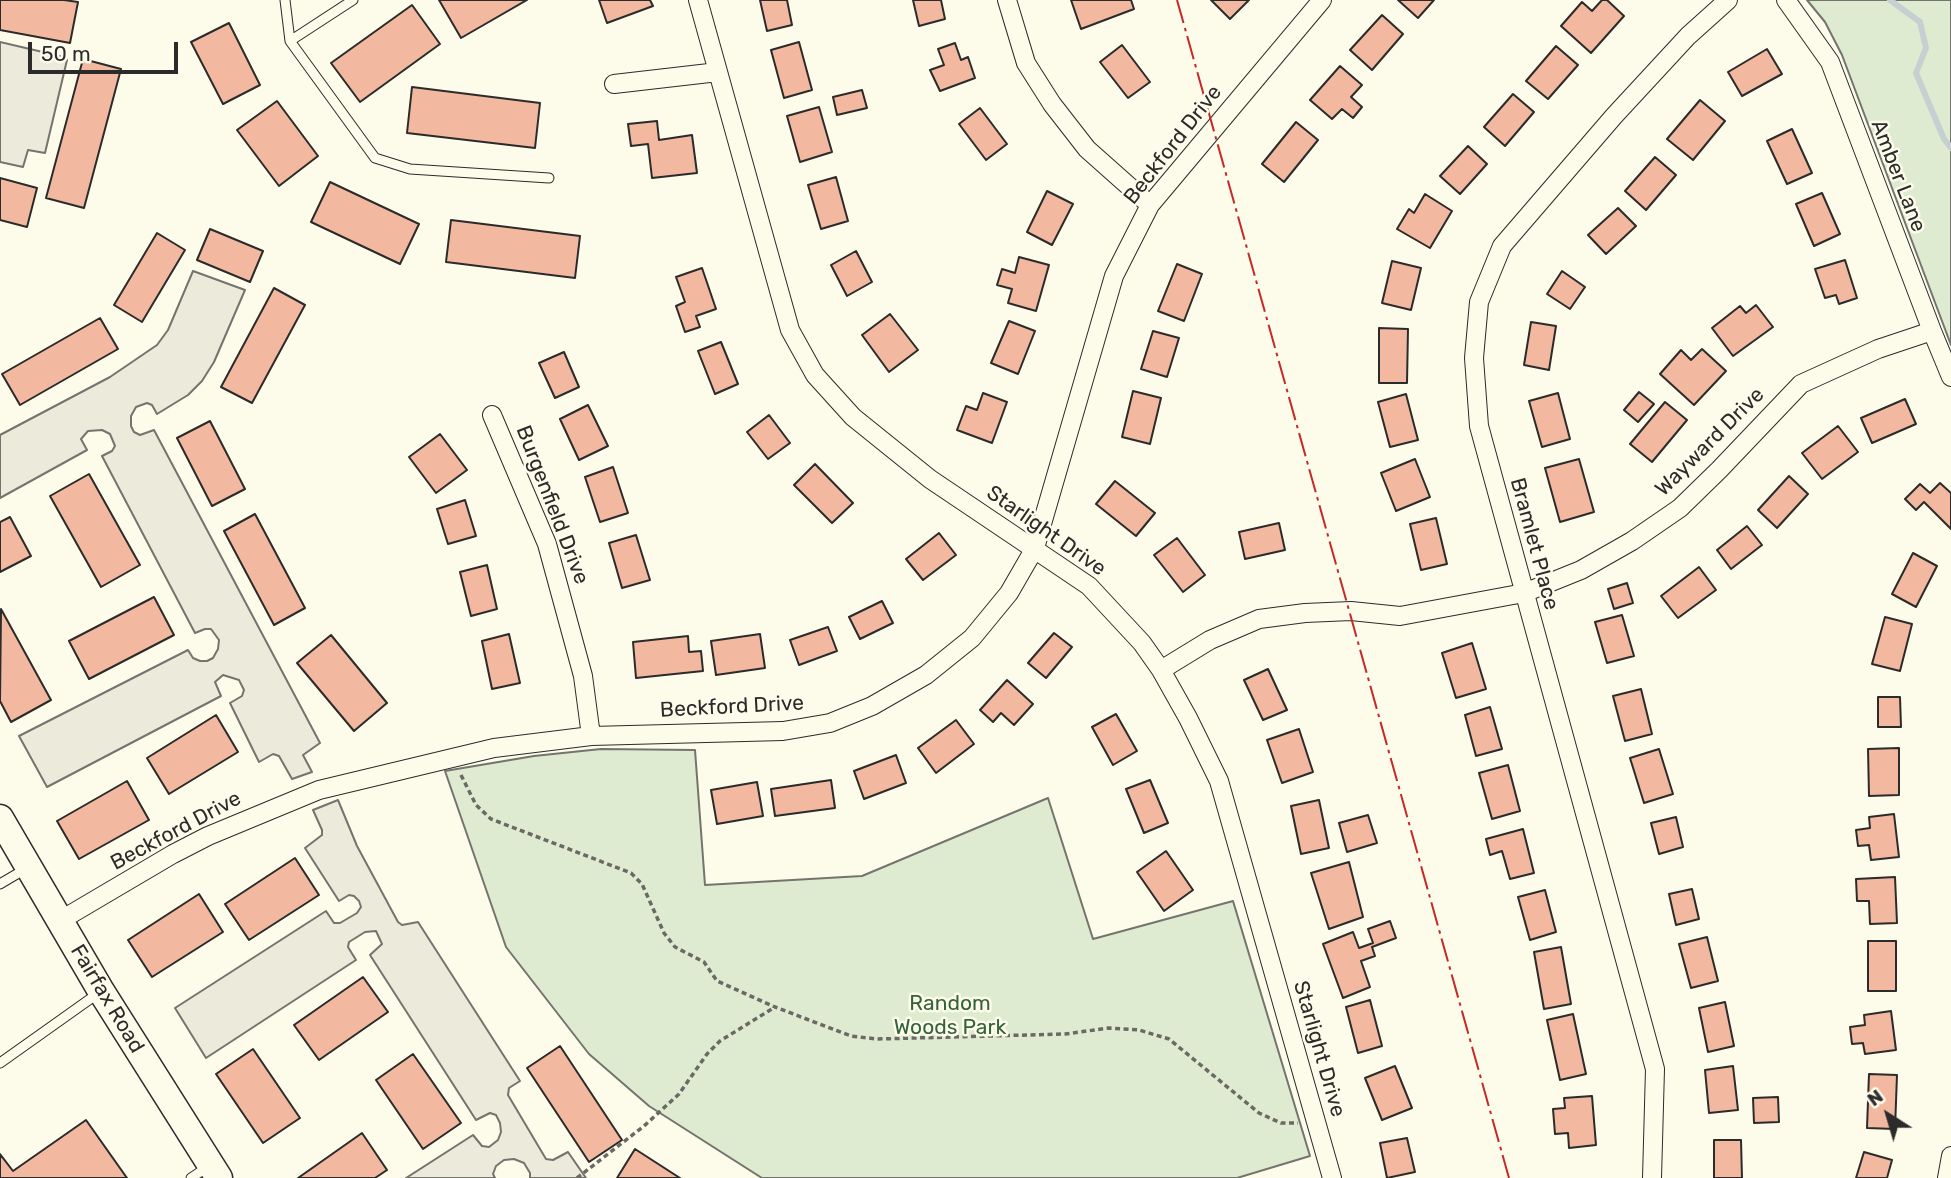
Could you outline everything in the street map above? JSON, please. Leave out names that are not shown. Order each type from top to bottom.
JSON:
[{"type":"street","name":"Starlight Drive","points":[[698,0],[790,330],[815,375],[853,417],[888,447],[1089,586],[1143,643],[1188,718],[1219,781],[1332,1178]]},
{"type":"street","points":[[1007,0],[1027,63],[1052,104],[1087,149],[1150,205]]},
{"type":"street","name":"Beckford Drive","points":[[61,920],[173,854],[257,814],[319,790],[494,748],[591,736],[783,731],[830,723],[872,706],[926,675],[972,638],[1009,593],[1035,548],[1114,276],[1150,205],[1322,0]]},
{"type":"street","name":"Bramlet Place","points":[[1652,1178],[1655,1069],[1479,426],[1474,358],[1479,302],[1502,246],[1614,116],[1688,36],[1728,0]]},
{"type":"street","name":"Amber Lane","points":[[1786,0],[1830,62],[1951,377]]},
{"type":"street","points":[[614,84],[718,72]]},
{"type":"street","name":"Wayward Drive","points":[[1161,670],[1210,640],[1259,619],[1351,611],[1400,616],[1524,593],[1581,570],[1632,541],[1680,508],[1801,384],[1878,349],[1932,331]]},
{"type":"street","name":"Burgenfield Drive","points":[[492,415],[547,544],[583,676],[591,736]]},
{"type":"street","name":"Fairfax Road","points":[[0,818],[207,1173]]},
{"type":"street","points":[[1947,1178],[1951,1156]]},
{"type":"lane","points":[[285,0],[290,41],[375,158],[410,169],[550,178]]},
{"type":"lane","points":[[290,41],[353,0]]},
{"type":"lane","points":[[0,884],[29,867]]},
{"type":"lane","points":[[0,1063],[101,991]]},
{"type":"path","points":[[453,757],[476,805],[491,819],[631,873],[642,884],[664,933],[675,947],[704,962],[717,981],[775,1007],[851,1036],[877,1039],[1065,1034],[1109,1028],[1139,1030],[1169,1039],[1259,1113],[1281,1123],[1317,1124]]},
{"type":"path","points":[[577,1178],[644,1126],[679,1094],[706,1054],[720,1041],[775,1007]]},
{"type":"green space","points":[[1807,0],[1951,0],[1951,345],[1842,55],[1825,22]]},
{"type":"green space","name":"Random Woods Park","points":[[601,749],[695,750],[705,885],[862,876],[1048,798],[1093,939],[1233,901],[1310,1156],[1237,1178],[762,1178],[649,1106],[589,1054],[506,947],[445,771],[534,756]]},
{"type":"shaded area","points":[[0,42],[64,57],[67,60],[45,153],[28,150],[23,167],[0,162]]},
{"type":"shaded area","points":[[193,271],[245,290],[214,362],[202,381],[188,395],[157,414],[152,405],[147,403],[136,407],[131,416],[131,426],[134,432],[140,435],[154,430],[320,743],[303,755],[312,772],[292,779],[279,756],[273,754],[259,762],[230,703],[242,696],[244,690],[239,680],[223,675],[215,682],[221,696],[47,787],[19,736],[188,650],[193,658],[207,661],[213,658],[219,640],[211,629],[195,633],[102,456],[112,451],[115,446],[110,434],[102,430],[88,431],[81,439],[87,450],[0,498],[0,435],[110,377],[157,345],[168,330]]},
{"type":"shaded area","points":[[338,800],[357,846],[398,922],[402,925],[418,922],[520,1081],[509,1088],[508,1095],[546,1159],[553,1160],[568,1152],[586,1178],[530,1178],[524,1163],[514,1159],[504,1160],[496,1166],[493,1174],[495,1178],[406,1178],[473,1135],[482,1146],[489,1147],[498,1140],[500,1123],[496,1115],[490,1113],[476,1120],[370,955],[382,944],[376,931],[365,932],[349,942],[348,947],[356,960],[206,1058],[175,1008],[326,911],[334,923],[340,923],[357,913],[361,907],[354,896],[349,895],[339,901],[305,848],[322,835],[313,810]]},
{"type":"building","points":[[0,0],[78,2],[70,43],[0,30]]},
{"type":"building","points":[[439,0],[527,0],[461,38]]},
{"type":"building","points":[[599,0],[650,0],[653,6],[607,23]]},
{"type":"building","points":[[760,0],[787,0],[792,25],[767,31]]},
{"type":"building","points":[[913,0],[941,0],[945,19],[919,26]]},
{"type":"building","points":[[1071,0],[1131,0],[1134,9],[1081,29]]},
{"type":"building","points":[[1211,0],[1249,0],[1230,19]]},
{"type":"building","points":[[1398,0],[1434,0],[1418,18]]},
{"type":"building","points":[[1602,0],[1607,0],[1624,16],[1591,53],[1561,26],[1582,2],[1592,11]]},
{"type":"building","points":[[412,5],[440,44],[360,102],[331,63]]},
{"type":"building","points":[[1382,15],[1403,34],[1372,70],[1350,50]]},
{"type":"building","points":[[229,23],[260,85],[223,104],[191,42]]},
{"type":"building","points":[[799,42],[812,90],[784,98],[771,50]]},
{"type":"building","points":[[955,43],[961,60],[968,57],[975,78],[940,91],[930,70],[944,65],[938,49]]},
{"type":"building","points":[[1122,45],[1150,82],[1128,98],[1100,62]]},
{"type":"building","points":[[1556,46],[1578,65],[1548,99],[1526,81]]},
{"type":"building","points":[[1767,49],[1782,74],[1742,96],[1728,72]]},
{"type":"building","points":[[83,59],[121,69],[84,208],[46,198]]},
{"type":"building","points":[[1340,66],[1362,85],[1351,97],[1362,107],[1353,118],[1342,109],[1332,119],[1310,100]]},
{"type":"building","points":[[412,87],[540,103],[535,148],[407,133]]},
{"type":"building","points":[[862,90],[867,108],[837,115],[833,97]]},
{"type":"building","points":[[1513,94],[1534,112],[1505,146],[1484,127]]},
{"type":"building","points":[[1700,100],[1725,121],[1693,160],[1667,139]]},
{"type":"building","points":[[277,101],[318,156],[279,186],[237,130]]},
{"type":"building","points":[[819,107],[832,152],[800,162],[787,116]]},
{"type":"building","points":[[980,108],[1007,144],[986,160],[959,124]]},
{"type":"building","points":[[657,121],[659,140],[692,135],[697,173],[652,178],[648,144],[631,146],[628,124]]},
{"type":"building","points":[[1296,122],[1318,140],[1284,182],[1262,164]]},
{"type":"building","points":[[1792,129],[1812,173],[1787,184],[1767,141]]},
{"type":"building","points":[[1468,146],[1487,164],[1460,194],[1440,176]]},
{"type":"building","points":[[1655,157],[1676,175],[1646,210],[1625,191]]},
{"type":"building","points":[[836,177],[848,221],[821,229],[808,185]]},
{"type":"building","points":[[0,178],[37,188],[27,227],[0,220]]},
{"type":"building","points":[[330,182],[419,224],[400,264],[311,222]]},
{"type":"building","points":[[1047,191],[1073,204],[1052,245],[1027,232]]},
{"type":"building","points":[[1822,193],[1840,234],[1814,246],[1796,204]]},
{"type":"building","points":[[1425,194],[1452,211],[1430,248],[1397,229],[1409,209],[1414,213]]},
{"type":"building","points":[[1618,208],[1636,226],[1606,254],[1588,235]]},
{"type":"building","points":[[451,220],[580,236],[575,278],[446,262]]},
{"type":"building","points":[[210,229],[263,251],[250,282],[197,260]]},
{"type":"building","points":[[157,233],[185,250],[142,322],[114,305]]},
{"type":"building","points":[[856,251],[872,282],[847,296],[831,265]]},
{"type":"building","points":[[1019,257],[1049,265],[1036,311],[1008,303],[1012,289],[997,285],[1002,269],[1015,273]]},
{"type":"building","points":[[1845,260],[1857,298],[1839,304],[1836,295],[1825,298],[1815,269]]},
{"type":"building","points":[[1392,261],[1421,268],[1411,310],[1382,303]]},
{"type":"building","points":[[1177,264],[1202,274],[1184,321],[1158,311]]},
{"type":"building","points":[[702,268],[716,309],[696,316],[700,327],[685,332],[676,306],[685,302],[676,277]]},
{"type":"building","points":[[1562,271],[1585,287],[1570,309],[1547,294]]},
{"type":"building","points":[[274,288],[305,305],[252,403],[221,387]]},
{"type":"building","points":[[1756,305],[1773,327],[1733,356],[1712,328],[1740,306],[1746,313]]},
{"type":"building","points":[[890,314],[918,350],[889,372],[862,335]]},
{"type":"building","points":[[100,318],[118,349],[20,405],[2,374]]},
{"type":"building","points":[[1009,321],[1035,331],[1018,374],[991,363]]},
{"type":"building","points":[[1531,322],[1556,326],[1549,370],[1524,365]]},
{"type":"building","points":[[1379,328],[1408,329],[1407,383],[1379,383]]},
{"type":"building","points":[[1153,331],[1179,338],[1167,377],[1141,369]]},
{"type":"building","points":[[721,342],[738,384],[715,394],[698,351]]},
{"type":"building","points":[[1702,349],[1726,371],[1694,405],[1660,374],[1681,350],[1691,360]]},
{"type":"building","points":[[564,352],[579,387],[555,398],[539,363]]},
{"type":"building","points":[[1133,391],[1161,398],[1150,444],[1122,437]]},
{"type":"building","points":[[1639,392],[1654,404],[1638,422],[1624,410]]},
{"type":"building","points":[[983,393],[1007,402],[992,443],[957,430],[966,406],[977,410]]},
{"type":"building","points":[[1558,393],[1570,439],[1542,447],[1529,401]]},
{"type":"building","points":[[1406,394],[1418,440],[1390,447],[1378,402]]},
{"type":"building","points":[[1905,399],[1916,424],[1872,443],[1861,418]]},
{"type":"building","points":[[1665,402],[1687,420],[1652,462],[1630,444]]},
{"type":"building","points":[[588,405],[608,446],[579,460],[560,419]]},
{"type":"building","points":[[769,415],[790,443],[768,459],[747,432]]},
{"type":"building","points":[[210,421],[245,489],[212,506],[177,438]]},
{"type":"building","points":[[1838,426],[1858,452],[1822,479],[1802,453]]},
{"type":"building","points":[[440,434],[467,470],[436,493],[409,457]]},
{"type":"building","points":[[1415,459],[1430,497],[1396,511],[1381,473]]},
{"type":"building","points":[[1579,459],[1594,512],[1560,522],[1545,468]]},
{"type":"building","points":[[815,464],[853,503],[832,523],[794,485]]},
{"type":"building","points":[[613,467],[628,513],[600,522],[585,477]]},
{"type":"building","points":[[89,474],[140,565],[101,587],[50,496]]},
{"type":"building","points":[[1789,476],[1808,494],[1777,528],[1758,510]]},
{"type":"building","points":[[1115,481],[1155,513],[1136,536],[1096,504]]},
{"type":"building","points":[[1940,483],[1951,493],[1951,529],[1924,502],[1916,510],[1905,499],[1920,484],[1930,493]]},
{"type":"building","points":[[465,500],[476,536],[448,544],[437,509]]},
{"type":"building","points":[[255,514],[305,608],[274,625],[224,531]]},
{"type":"building","points":[[10,517],[31,556],[0,572],[0,522]]},
{"type":"building","points":[[1436,518],[1447,564],[1421,570],[1410,524]]},
{"type":"building","points":[[1279,523],[1285,550],[1245,559],[1239,532]]},
{"type":"building","points":[[1747,526],[1762,545],[1731,569],[1717,550]]},
{"type":"building","points":[[939,533],[956,555],[923,580],[906,559]]},
{"type":"building","points":[[636,535],[650,580],[622,588],[609,543]]},
{"type":"building","points":[[1177,538],[1205,575],[1183,592],[1154,555]]},
{"type":"building","points":[[1913,553],[1937,566],[1916,607],[1892,594]]},
{"type":"building","points":[[487,565],[497,609],[471,616],[460,572]]},
{"type":"building","points":[[1699,567],[1716,590],[1678,618],[1661,596]]},
{"type":"building","points":[[1627,583],[1633,603],[1614,609],[1608,589]]},
{"type":"building","points":[[154,597],[174,635],[89,679],[69,641]]},
{"type":"building","points":[[882,601],[893,623],[860,639],[849,617]]},
{"type":"building","points":[[1,609],[51,700],[11,722],[0,701]]},
{"type":"building","points":[[1622,615],[1634,656],[1607,663],[1595,622]]},
{"type":"building","points":[[1885,617],[1912,624],[1900,671],[1872,664]]},
{"type":"building","points":[[828,627],[837,651],[799,665],[790,640]]},
{"type":"building","points":[[1054,633],[1072,647],[1046,678],[1028,663]]},
{"type":"building","points":[[509,634],[520,683],[492,689],[482,641]]},
{"type":"building","points":[[760,634],[765,668],[716,675],[711,641]]},
{"type":"building","points":[[331,635],[387,703],[354,731],[297,663]]},
{"type":"building","points":[[688,636],[689,652],[701,651],[703,671],[636,678],[633,642]]},
{"type":"building","points":[[1472,643],[1486,689],[1456,698],[1442,653]]},
{"type":"building","points":[[1268,669],[1287,710],[1263,720],[1244,680]]},
{"type":"building","points":[[1007,680],[1033,704],[1014,725],[1001,713],[993,722],[980,710]]},
{"type":"building","points":[[1641,689],[1652,734],[1625,741],[1613,696]]},
{"type":"building","points":[[1878,697],[1900,697],[1901,727],[1878,727]]},
{"type":"building","points":[[1490,707],[1502,749],[1476,756],[1465,715]]},
{"type":"building","points":[[1116,714],[1137,751],[1113,765],[1092,727]]},
{"type":"building","points":[[216,715],[238,752],[169,794],[147,758]]},
{"type":"building","points":[[956,720],[974,744],[936,773],[918,748]]},
{"type":"building","points":[[1299,729],[1313,772],[1282,783],[1267,740]]},
{"type":"building","points":[[1899,748],[1899,795],[1869,796],[1868,749]]},
{"type":"building","points":[[1659,749],[1673,794],[1644,803],[1630,758]]},
{"type":"building","points":[[896,755],[906,783],[864,799],[854,771]]},
{"type":"building","points":[[1508,765],[1520,811],[1492,819],[1479,773]]},
{"type":"building","points":[[831,780],[835,808],[775,816],[771,789]]},
{"type":"building","points":[[1150,780],[1168,823],[1144,833],[1126,789]]},
{"type":"building","points":[[127,781],[149,820],[79,859],[57,821]]},
{"type":"building","points":[[757,782],[763,816],[717,824],[711,790]]},
{"type":"building","points":[[1319,800],[1329,848],[1301,854],[1291,806]]},
{"type":"building","points":[[1894,814],[1899,857],[1871,860],[1869,845],[1858,846],[1856,830],[1870,828],[1869,817]]},
{"type":"building","points":[[1368,815],[1377,843],[1347,852],[1339,823]]},
{"type":"building","points":[[1676,817],[1683,847],[1659,854],[1651,823]]},
{"type":"building","points":[[1523,829],[1534,873],[1510,879],[1502,851],[1490,855],[1486,839]]},
{"type":"building","points":[[1166,851],[1193,890],[1164,911],[1137,872]]},
{"type":"building","points":[[295,858],[319,895],[249,940],[225,904]]},
{"type":"building","points":[[1349,862],[1363,917],[1329,929],[1311,873]]},
{"type":"building","points":[[1895,877],[1897,923],[1870,924],[1869,901],[1857,901],[1856,879]]},
{"type":"building","points":[[1692,889],[1699,919],[1676,925],[1669,894]]},
{"type":"building","points":[[1545,890],[1556,932],[1530,940],[1518,897]]},
{"type":"building","points":[[199,894],[223,932],[152,977],[128,940]]},
{"type":"building","points":[[1390,921],[1396,938],[1372,947],[1375,956],[1361,961],[1370,987],[1343,998],[1323,944],[1353,932],[1359,948],[1373,943],[1368,929]]},
{"type":"building","points":[[1707,937],[1718,981],[1691,988],[1679,944]]},
{"type":"building","points":[[1868,941],[1896,941],[1896,991],[1868,991]]},
{"type":"building","points":[[1561,947],[1571,1004],[1544,1009],[1534,952]]},
{"type":"building","points":[[363,977],[388,1012],[319,1060],[294,1025]]},
{"type":"building","points":[[1370,1000],[1382,1046],[1358,1053],[1346,1007]]},
{"type":"building","points":[[1725,1002],[1734,1046],[1708,1052],[1699,1008]]},
{"type":"building","points":[[1891,1011],[1896,1050],[1865,1054],[1863,1043],[1852,1044],[1850,1027],[1865,1025],[1864,1015]]},
{"type":"building","points":[[1573,1014],[1586,1074],[1560,1080],[1547,1020]]},
{"type":"building","points":[[560,1046],[622,1140],[589,1162],[527,1068]]},
{"type":"building","points":[[253,1049],[300,1118],[263,1143],[216,1074]]},
{"type":"building","points":[[413,1054],[461,1123],[423,1149],[376,1080]]},
{"type":"building","points":[[1395,1066],[1412,1108],[1382,1120],[1365,1078]]},
{"type":"building","points":[[1733,1066],[1738,1110],[1709,1113],[1705,1070]]},
{"type":"building","points":[[1869,1074],[1897,1075],[1895,1129],[1867,1128]]},
{"type":"building","points":[[1592,1096],[1596,1145],[1569,1148],[1568,1133],[1555,1134],[1553,1109],[1565,1108],[1564,1098]]},
{"type":"building","points":[[1778,1097],[1779,1122],[1754,1123],[1753,1098]]},
{"type":"building","points":[[86,1120],[127,1178],[0,1178],[0,1154],[13,1171]]},
{"type":"building","points":[[362,1133],[387,1170],[375,1178],[298,1178]]},
{"type":"building","points":[[1407,1138],[1415,1172],[1387,1178],[1380,1143]]},
{"type":"building","points":[[1714,1140],[1741,1140],[1742,1178],[1714,1178]]},
{"type":"building","points":[[635,1149],[680,1178],[617,1178]]},
{"type":"building","points":[[1864,1152],[1892,1160],[1887,1178],[1856,1178]]},
{"type":"waterway","points":[[1890,0],[1920,22],[1926,48],[1916,73],[1944,139],[1951,148]]},
{"type":"power","points":[[1177,0],[1509,1178]]}]
